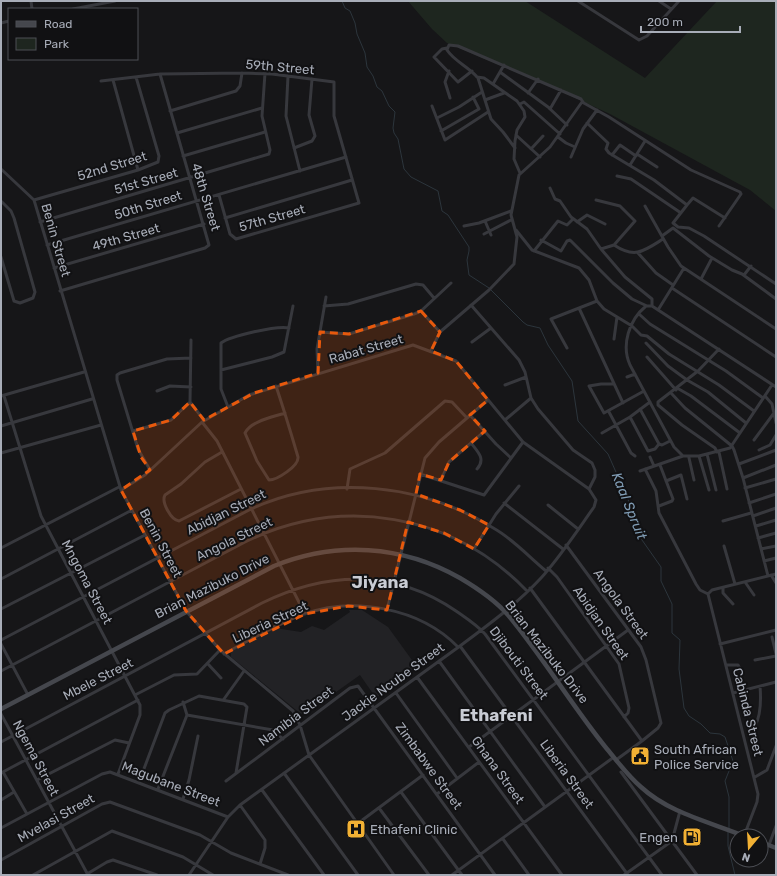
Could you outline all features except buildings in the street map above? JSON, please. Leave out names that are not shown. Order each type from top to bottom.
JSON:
[{"type":"street","points":[[78,8],[115,1]]},
{"type":"street","points":[[578,1],[639,40],[647,36],[679,1]]},
{"type":"street","points":[[659,1],[671,9]]},
{"type":"street","points":[[472,71],[459,82],[434,57],[442,49],[447,48],[452,44],[538,79],[581,100],[691,170],[740,192],[741,194],[719,226]]},
{"type":"street","points":[[447,48],[452,56],[472,71],[478,78],[488,112],[493,123],[504,133],[515,148]]},
{"type":"street","points":[[493,84],[504,65]]},
{"type":"street","points":[[449,71],[445,85],[450,98]]},
{"type":"street","points":[[500,72],[550,109],[567,124]]},
{"type":"street","points":[[170,111],[236,91],[240,86],[242,73]]},
{"type":"street","name":"59th Street","points":[[100,81],[160,74],[265,73],[333,82],[335,84],[333,111],[352,180],[360,202]]},
{"type":"street","name":"51st Street","points":[[40,222],[269,154],[270,150],[265,132],[262,108],[265,73]]},
{"type":"street","name":"48th Street","points":[[60,291],[207,247],[209,243],[160,74]]},
{"type":"street","points":[[288,76],[286,116],[300,171]]},
{"type":"street","name":"52nd Street","points":[[34,200],[156,164],[159,158],[136,77]]},
{"type":"street","points":[[478,78],[484,77],[520,104],[524,111],[525,118],[516,135],[514,159],[520,173],[511,211],[511,220],[515,229],[527,246],[534,251],[579,268],[589,280],[597,301],[617,317],[632,326],[641,335],[647,336],[669,354],[719,385],[754,411]]},
{"type":"street","points":[[294,148],[312,141],[315,136],[309,115],[312,79]]},
{"type":"street","points":[[528,93],[538,79]]},
{"type":"street","points":[[112,80],[138,170]]},
{"type":"street","points":[[550,109],[561,90]]},
{"type":"street","points":[[437,118],[459,107],[482,92]]},
{"type":"street","points":[[485,100],[504,92]]},
{"type":"street","points":[[441,130],[478,108],[473,97]]},
{"type":"street","points":[[520,104],[524,102],[560,134]]},
{"type":"street","points":[[520,173],[540,158],[558,137],[583,102]]},
{"type":"street","points":[[432,106],[445,140],[488,112]]},
{"type":"street","points":[[176,133],[262,108]]},
{"type":"street","points":[[571,158],[587,123],[597,110]]},
{"type":"street","points":[[587,123],[608,143],[606,149],[608,152],[606,157]]},
{"type":"street","points":[[183,156],[265,132]]},
{"type":"street","points":[[516,135],[540,158]]},
{"type":"street","points":[[531,149],[543,136]]},
{"type":"street","points":[[558,137],[575,147]]},
{"type":"street","points":[[630,166],[645,141]]},
{"type":"street","points":[[612,155],[620,145],[657,167]]},
{"type":"street","points":[[608,152],[687,205]]},
{"type":"street","name":"50th Street","points":[[47,245],[346,157]]},
{"type":"street","name":"Benin Street","points":[[2,171],[34,200],[84,372],[120,488],[186,611],[205,635],[224,654],[293,711],[300,725],[309,756],[394,875]]},
{"type":"street","points":[[617,176],[631,180],[681,213]]},
{"type":"street","points":[[225,218],[352,180]]},
{"type":"street","points":[[550,188],[555,199],[560,201],[573,219],[590,232],[601,249],[628,280],[652,299],[652,306]]},
{"type":"street","name":"57th Street","points":[[219,195],[230,234],[236,239],[360,202]]},
{"type":"street","points":[[725,218],[693,198],[673,223],[677,226],[694,231],[751,266],[776,284]]},
{"type":"street","points":[[596,200],[617,205],[628,212],[635,221],[614,245],[601,249]]},
{"type":"street","points":[[1,201],[14,218],[35,292],[32,299],[20,303],[14,301],[1,258]]},
{"type":"street","points":[[645,206],[662,238],[677,261],[684,268],[776,329]]},
{"type":"street","points":[[464,226],[485,221],[511,211]]},
{"type":"street","points":[[577,222],[586,215],[605,224]]},
{"type":"street","points":[[534,251],[541,240],[558,221],[567,225],[573,219]]},
{"type":"street","points":[[484,234],[490,233],[511,220]]},
{"type":"street","points":[[485,221],[490,233]]},
{"type":"street","name":"49th Street","points":[[54,268],[204,224]]},
{"type":"street","points":[[614,245],[627,252],[638,253],[647,249],[674,228],[712,258],[744,275],[776,299]]},
{"type":"street","points":[[431,351],[440,332],[489,290],[514,264],[516,244],[515,229]]},
{"type":"street","points":[[541,240],[561,251],[567,241],[570,240],[613,283],[632,299],[647,306],[652,306],[776,387]]},
{"type":"street","points":[[638,253],[654,272],[672,286],[776,357]]},
{"type":"street","points":[[701,279],[712,258]]},
{"type":"street","points":[[744,275],[751,266]]},
{"type":"street","points":[[658,310],[684,268]]},
{"type":"street","points":[[320,332],[349,334],[421,311],[452,283]]},
{"type":"street","points":[[324,306],[348,304],[416,284],[423,285],[434,298]]},
{"type":"street","points":[[318,373],[316,357],[326,297]]},
{"type":"street","points":[[567,348],[550,320],[597,301]]},
{"type":"street","points":[[472,305],[519,360],[526,377],[531,398],[570,446],[592,464],[596,477],[589,488]]},
{"type":"street","points":[[221,370],[282,354],[286,348],[293,306]]},
{"type":"street","points":[[647,306],[639,314],[626,337],[625,349],[628,360],[670,441],[676,450],[683,456],[689,458],[699,456],[718,452],[732,446],[772,385]]},
{"type":"street","points":[[579,308],[623,403]]},
{"type":"street","points":[[421,311],[440,332]]},
{"type":"street","points":[[639,314],[650,324],[764,397],[772,404],[776,423]]},
{"type":"street","points":[[614,339],[617,317]]},
{"type":"street","points":[[228,407],[221,392],[220,346],[223,342],[271,328],[281,326],[289,328]]},
{"type":"street","points":[[472,342],[491,328]]},
{"type":"street","points":[[191,340],[190,402],[212,433],[305,614]]},
{"type":"street","points":[[646,343],[662,361],[687,380],[708,392],[746,423]]},
{"type":"street","name":"Rabat Street","points":[[1,548],[120,488],[133,483],[150,470],[203,421],[254,393],[411,346],[431,351],[456,361],[523,442],[589,488],[595,495]]},
{"type":"street","points":[[718,349],[698,371],[671,393],[659,400],[658,405],[682,425],[715,448],[718,452],[727,489]]},
{"type":"street","points":[[647,357],[676,389],[691,396],[740,433]]},
{"type":"street","points":[[150,470],[142,457],[133,431],[117,380],[118,375],[120,373],[167,359],[191,358]]},
{"type":"street","points":[[2,396],[84,372]]},
{"type":"street","points":[[627,377],[635,374]]},
{"type":"street","points":[[505,385],[526,377]]},
{"type":"street","points":[[614,384],[589,386],[602,412],[609,412],[644,391]]},
{"type":"street","points":[[157,391],[170,386],[191,387]]},
{"type":"street","points":[[276,386],[285,413],[299,461],[273,480],[269,480],[257,461],[245,433],[248,429],[263,420],[285,413]]},
{"type":"street","points":[[671,393],[685,408],[732,446],[743,478],[764,561],[769,575],[776,583]]},
{"type":"street","name":"Mngoma Street","points":[[2,396],[13,422],[39,512],[95,621],[138,700]]},
{"type":"street","points":[[1,426],[92,398]]},
{"type":"street","points":[[505,420],[531,398]]},
{"type":"street","points":[[387,610],[425,458],[430,450],[488,400]]},
{"type":"street","points":[[133,431],[171,420],[190,402]]},
{"type":"street","points":[[347,488],[348,473],[350,469],[385,452],[443,402],[452,402],[467,418]]},
{"type":"street","points":[[602,433],[630,417],[650,402]]},
{"type":"street","points":[[640,409],[659,444]]},
{"type":"street","points":[[609,412],[634,456]]},
{"type":"street","points":[[754,440],[774,413]]},
{"type":"street","points":[[470,415],[511,458]]},
{"type":"street","points":[[630,417],[648,451],[655,449],[659,444]]},
{"type":"street","points":[[1,453],[101,425]]},
{"type":"street","points":[[440,480],[447,464],[485,431]]},
{"type":"street","points":[[759,450],[770,445],[776,435]]},
{"type":"street","points":[[659,444],[662,446],[670,441]]},
{"type":"street","points":[[420,474],[484,495],[523,442]]},
{"type":"street","points":[[471,443],[482,458],[482,462],[477,469]]},
{"type":"street","points":[[739,464],[776,450]]},
{"type":"street","points":[[222,452],[205,462],[181,484],[166,493],[163,498],[164,501],[173,518],[179,520],[241,489]]},
{"type":"street","points":[[707,454],[716,490]]},
{"type":"street","points":[[640,471],[683,456]]},
{"type":"street","points":[[699,456],[709,490]]},
{"type":"street","points":[[650,457],[654,466]]},
{"type":"street","points":[[689,458],[694,480]]},
{"type":"street","points":[[659,506],[672,501],[673,499],[660,465]]},
{"type":"street","points":[[743,478],[776,465]]},
{"type":"street","points":[[645,469],[656,491],[659,512],[700,590],[709,593],[735,584],[776,574]]},
{"type":"street","points":[[666,481],[681,475],[687,499]]},
{"type":"street","points":[[745,488],[776,479]]},
{"type":"street","points":[[474,549],[504,503],[519,486]]},
{"type":"street","name":"Abidjan Street","points":[[1,640],[251,509],[294,495],[347,488],[380,489],[416,494],[460,510],[502,533],[547,570],[619,664],[629,710],[624,716]]},
{"type":"street","points":[[749,503],[776,494]]},
{"type":"street","name":"Jackie Ncube Street","points":[[189,875],[228,817],[240,805],[481,630],[529,590],[547,570],[578,529],[595,504],[595,495]]},
{"type":"street","points":[[504,503],[563,549]]},
{"type":"street","points":[[548,505],[578,529]]},
{"type":"street","points":[[723,521],[776,508]]},
{"type":"street","points":[[1,579],[132,510]]},
{"type":"street","name":"Angola Street","points":[[1,671],[170,581],[264,534],[309,520],[342,516],[374,516],[408,522],[444,533],[474,549],[499,565],[529,590],[642,741]]},
{"type":"street","points":[[756,526],[776,520]]},
{"type":"street","points":[[758,538],[776,533]]},
{"type":"street","points":[[1,609],[70,572],[145,535]]},
{"type":"street","name":"Angola Street","points":[[452,875],[589,775],[642,741],[658,728],[661,721],[644,655],[628,630],[566,545]]},
{"type":"street","points":[[724,546],[735,584]]},
{"type":"street","points":[[761,549],[776,546]]},
{"type":"street","name":"Brian Mazibuko Drive","points":[[1,709],[111,650],[279,564],[310,554],[336,550],[375,550],[401,554],[425,561],[454,575],[481,592],[504,612],[615,758],[648,794],[662,803],[729,830]]},
{"type":"street","points":[[764,561],[776,558]]},
{"type":"street","name":"Djibouti Street","points":[[205,635],[292,589],[314,583],[343,579],[365,579],[394,583],[435,598],[481,630],[534,699],[662,875]]},
{"type":"street","points":[[745,582],[754,595]]},
{"type":"street","points":[[723,588],[723,593],[733,604]]},
{"type":"street","name":"Cabinda Street","points":[[709,593],[720,644],[755,777],[758,798],[747,828]]},
{"type":"street","name":"Liberia Street","points":[[224,654],[305,614],[348,606],[387,610],[424,623],[459,646],[567,791],[626,874]]},
{"type":"street","points":[[469,747],[558,683],[628,630]]},
{"type":"street","points":[[720,644],[776,630]]},
{"type":"street","name":"Mbele Street","points":[[1,742],[205,635]]},
{"type":"street","points":[[755,660],[776,655],[772,637]]},
{"type":"street","points":[[1,644],[28,695]]},
{"type":"street","points":[[135,695],[176,675],[197,674],[220,650]]},
{"type":"street","points":[[439,661],[546,807]]},
{"type":"street","points":[[208,664],[221,678]]},
{"type":"street","points":[[726,665],[738,666],[741,671]]},
{"type":"street","points":[[224,699],[244,671]]},
{"type":"street","name":"Ghana Street","points":[[417,677],[562,875]]},
{"type":"street","points":[[733,693],[776,682]]},
{"type":"street","name":"Namibia Street","points":[[226,781],[300,725],[355,686],[360,688],[374,708]]},
{"type":"street","points":[[749,729],[755,726],[758,720],[760,686]]},
{"type":"street","points":[[396,693],[457,778]]},
{"type":"street","points":[[140,782],[163,716],[168,710],[199,696],[224,699],[247,706],[236,774]]},
{"type":"street","points":[[27,814],[2,772],[138,700],[140,712],[118,774]]},
{"type":"street","points":[[158,789],[187,715],[183,702]]},
{"type":"street","name":"Zimbabwe Street","points":[[374,708],[495,875]]},
{"type":"street","name":"Ngema Street","points":[[1,714],[88,874]]},
{"type":"street","points":[[187,715],[273,730],[283,739]]},
{"type":"street","points":[[183,799],[189,780],[198,736]]},
{"type":"street","points":[[37,780],[115,740],[129,743]]},
{"type":"street","points":[[755,777],[767,770],[776,746]]},
{"type":"street","points":[[437,794],[479,762]]},
{"type":"street","name":"Magubane Street","points":[[1,828],[102,774],[110,772],[140,782],[228,817]]},
{"type":"street","points":[[621,772],[697,875]]},
{"type":"street","points":[[284,773],[358,875]]},
{"type":"street","points":[[357,824],[423,776]]},
{"type":"street","points":[[262,790],[324,875]]},
{"type":"street","points":[[1,800],[14,792]]},
{"type":"street","points":[[401,792],[462,875]]},
{"type":"street","name":"Mvelasi Street","points":[[1,860],[102,804],[110,802],[191,831],[231,853],[288,875]]},
{"type":"street","points":[[240,805],[265,840],[265,848],[260,864]]},
{"type":"street","points":[[379,808],[429,875]]},
{"type":"street","points":[[626,874],[672,841],[680,811]]},
{"type":"street","points":[[776,826],[769,845],[776,848]]},
{"type":"street","points":[[33,875],[112,831],[183,857],[213,875]]},
{"type":"street","points":[[503,839],[529,875]]},
{"type":"street","points":[[88,874],[113,860],[157,875]]},
{"type":"highlighted area","points":[[421,311],[440,332],[431,351],[456,361],[488,400],[470,415],[485,431],[449,462],[441,480],[420,474],[416,494],[460,510],[489,525],[474,549],[444,533],[408,522],[387,610],[348,606],[305,614],[224,654],[186,611],[121,490],[150,470],[141,457],[133,431],[171,420],[190,402],[204,420],[254,393],[318,373],[320,332],[349,334]]},
{"type":"shaded area","points":[[349,610],[362,610],[388,627],[417,667],[376,698],[360,675],[305,714],[301,714],[231,657],[231,652],[275,628],[301,632],[312,626],[324,630],[350,612]]},
{"type":"green space","points":[[408,1],[525,1],[645,78],[717,1],[776,1],[776,211],[750,190],[610,114],[549,86],[447,43],[432,29]]},
{"type":"waterway","name":"Kaal Spruit","points":[[342,1],[345,8],[350,11],[355,23],[357,34],[365,53],[367,67],[373,76],[377,87],[382,91],[389,106],[395,112],[393,128],[398,139],[404,169],[411,177],[438,191],[442,211],[448,215],[469,247],[467,260],[469,275],[489,288]]},
{"type":"waterway","name":"Kaal Spruit","points":[[491,290],[523,322],[527,325],[540,328],[548,345],[572,381],[578,421],[608,454],[641,529],[642,540],[661,567],[661,581],[672,604],[672,633],[680,640],[679,669],[684,708],[689,716],[701,724],[710,733],[720,734],[725,737],[733,761],[725,781],[729,797],[729,828]]},
{"type":"waterway","name":"Kaal Spruit","points":[[728,832],[728,846],[735,875]]},
{"type":"place","name":"South African Police Service","points":[[640,756]]},
{"type":"place","name":"Ethafeni Clinic","points":[[356,829]]},
{"type":"place","name":"Engen","points":[[692,837]]},
{"type":"district","name":"Jiyana","points":[[380,582]]},
{"type":"district","name":"Ethafeni","points":[[496,715]]}]
